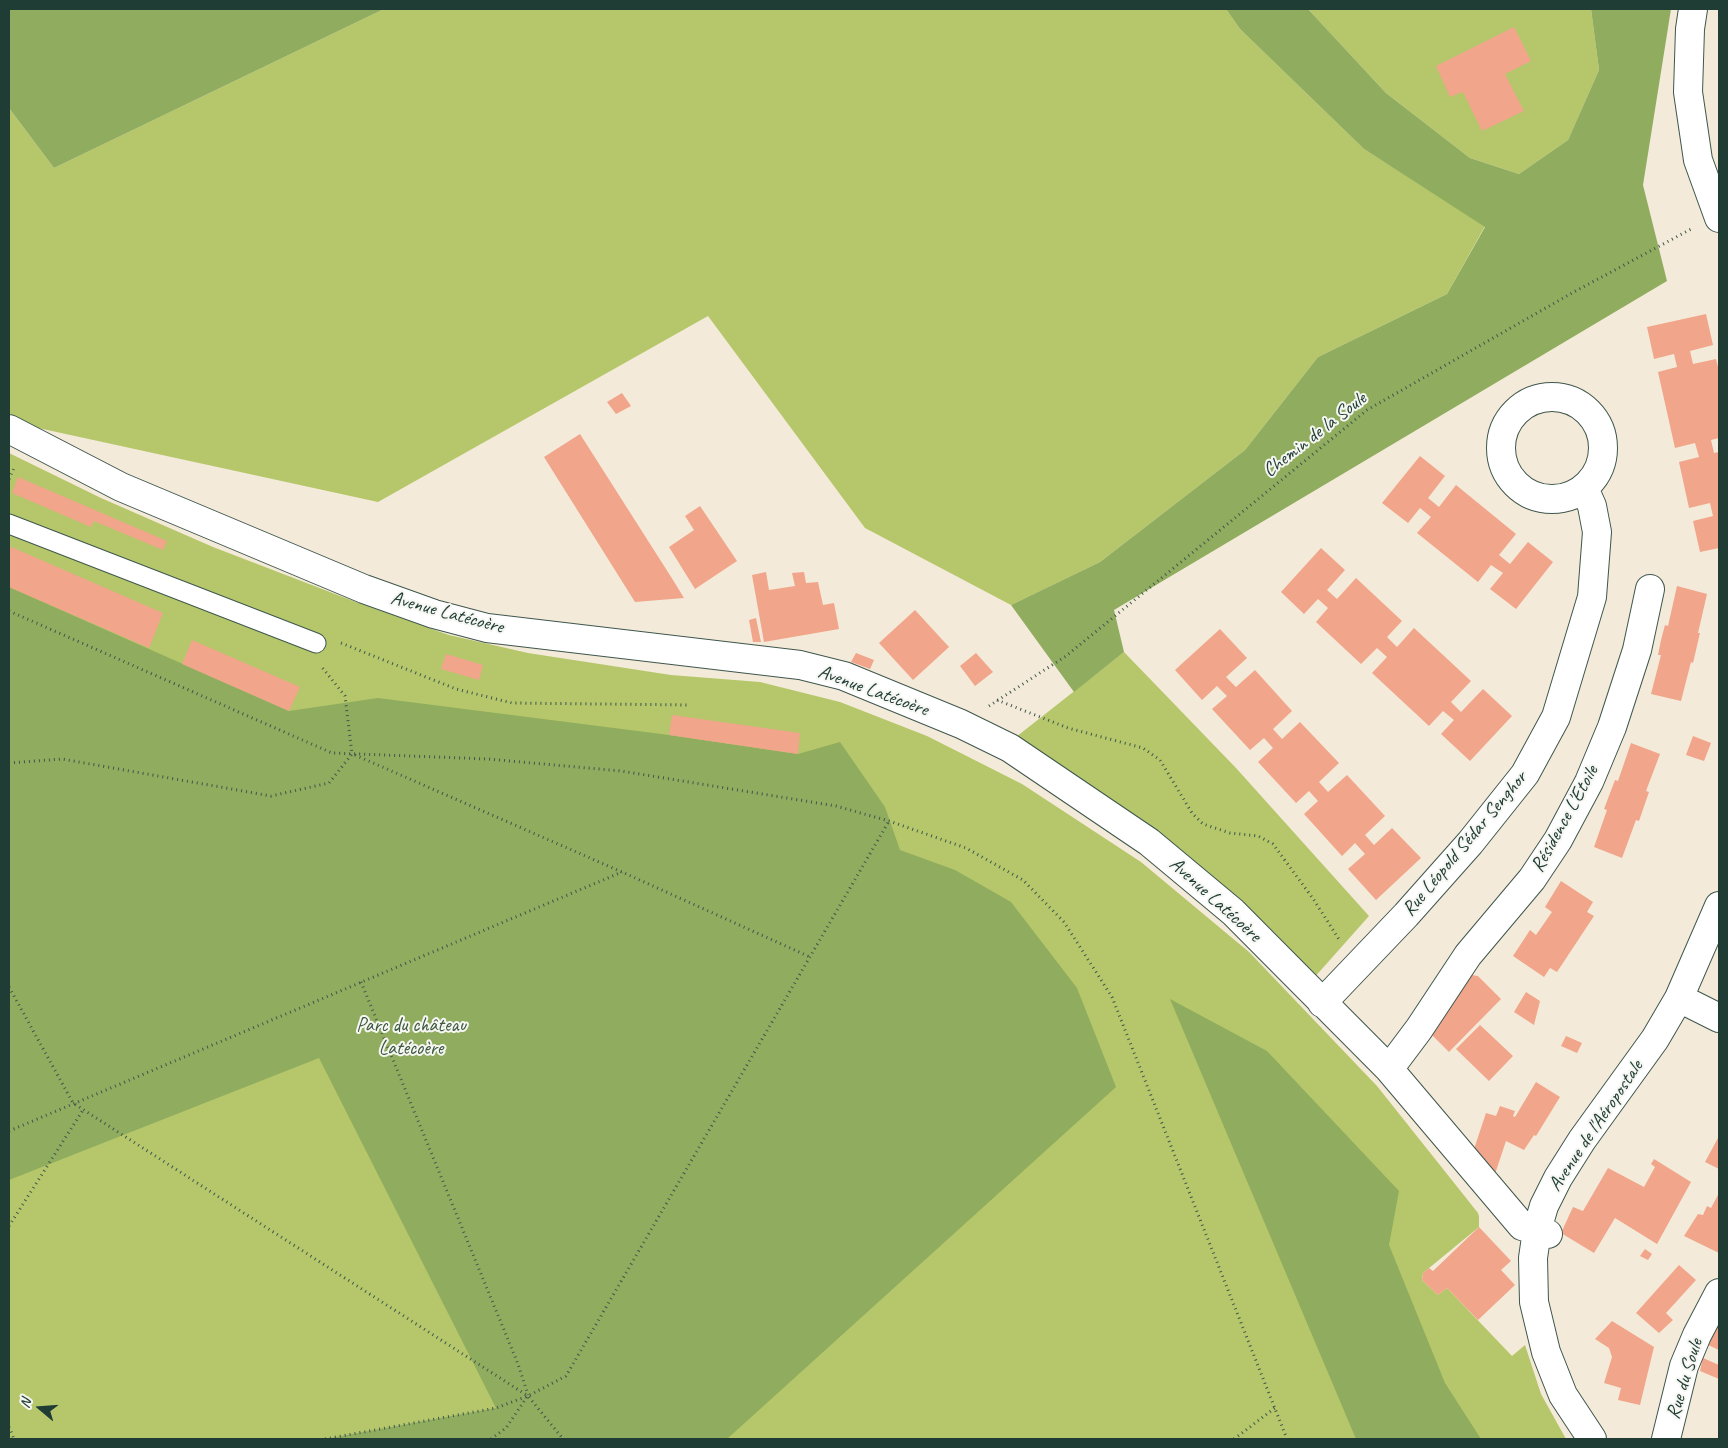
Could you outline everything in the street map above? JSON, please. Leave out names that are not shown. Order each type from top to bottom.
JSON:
[{"type":"street","points":[[1693,9],[1690,29],[1688,92],[1698,160],[1718,217]]},
{"type":"street","name":"Avenue Latécoère","points":[[9,429],[121,486],[364,589],[434,614],[487,628],[800,665],[844,676],[961,724],[1010,748],[1149,842],[1234,912],[1389,1069],[1522,1226],[1543,1232]]},
{"type":"street","name":"Rue Léopold Sédar Senghor","points":[[1322,1003],[1406,915],[1470,843],[1525,774],[1556,717],[1592,596],[1597,532],[1592,506],[1584,488]]},
{"type":"street","name":"Résidence L'Etoile","points":[[1389,1069],[1468,955],[1532,879],[1558,840],[1589,782],[1612,727],[1637,650],[1650,589]]},
{"type":"street","name":"Avenue de l'Aéropostale","points":[[1592,1439],[1563,1396],[1546,1352],[1534,1302],[1533,1258],[1543,1232],[1544,1206],[1558,1178],[1582,1140],[1655,1039],[1679,998],[1719,906]]},
{"type":"street","points":[[1679,998],[1719,1018]]},
{"type":"street","name":"Rue du Soule","points":[[1666,1439],[1684,1366],[1697,1334],[1719,1293]]},
{"type":"lane","points":[[9,524],[316,643]]},
{"type":"path","name":"Chemin de la Soule","points":[[961,724],[1066,656],[1367,410],[1572,293],[1718,217]]},
{"type":"path","points":[[9,479],[19,458]]},
{"type":"path","points":[[9,611],[332,753],[488,759],[621,772],[836,806],[889,821],[966,848],[1023,880],[1064,922],[1112,997],[1287,1439]]},
{"type":"path","points":[[9,763],[62,759],[271,796],[329,783],[352,754],[345,696],[312,655],[316,643],[332,640],[456,689],[512,702],[690,705]]},
{"type":"path","points":[[996,700],[1068,728],[1143,748],[1160,760],[1192,813],[1203,824],[1230,833],[1258,836],[1273,844],[1314,900],[1338,938]]},
{"type":"path","points":[[352,754],[622,872],[810,957]]},
{"type":"path","points":[[325,1439],[496,1408],[528,1396],[566,1376],[889,821]]},
{"type":"path","points":[[9,1131],[622,872]]},
{"type":"path","points":[[361,982],[518,1364],[528,1396]]},
{"type":"path","points":[[9,987],[72,1104],[528,1396],[563,1439]]},
{"type":"path","points":[[9,1226],[83,1110]]},
{"type":"path","points":[[491,1439],[506,1428],[528,1396]]},
{"type":"path","points":[[1234,1439],[1275,1408]]},
{"type":"path","points":[[9,1427],[14,1439]]},
{"type":"green space","points":[[9,9],[384,9],[54,168],[9,108]]},
{"type":"green space","points":[[384,9],[1226,9],[1240,29],[1364,149],[1485,226],[1447,294],[1318,357],[1245,450],[1100,562],[1011,605],[865,528],[708,316],[378,502],[29,426],[9,413],[9,108],[54,168]]},
{"type":"green space","points":[[1226,9],[1308,9],[1386,93],[1470,158],[1519,174],[1568,140],[1599,70],[1591,9],[1671,9],[1643,185],[1667,281],[1114,610],[1124,652],[1074,692],[1011,605],[1100,562],[1245,450],[1318,357],[1447,294],[1485,227],[1364,149],[1240,29]]},
{"type":"green space","points":[[1308,9],[1591,9],[1599,70],[1568,140],[1519,174],[1470,158],[1386,93]]},
{"type":"green space","name":"Parc du château Latécoère","points":[[9,453],[101,498],[213,547],[356,602],[449,635],[528,653],[671,675],[760,682],[840,702],[927,736],[1022,784],[1141,862],[1249,952],[1377,1086],[1479,1216],[1479,1227],[1423,1273],[1422,1280],[1438,1295],[1447,1288],[1512,1356],[1525,1345],[1541,1394],[1566,1439],[9,1439]]},
{"type":"green space","points":[[9,587],[289,711],[378,698],[669,735],[798,754],[840,742],[885,807],[900,850],[955,870],[1011,902],[1077,988],[1116,1087],[727,1439],[325,1439],[496,1408],[319,1058],[9,1180]]},
{"type":"green space","points":[[1124,652],[1236,768],[1369,916],[1313,979],[1016,737]]},
{"type":"green space","points":[[1170,999],[1267,1051],[1399,1191],[1389,1245],[1445,1383],[1481,1439],[1356,1439]]},
{"type":"building","points":[[1514,27],[1531,61],[1505,74],[1524,111],[1482,131],[1463,92],[1450,97],[1436,66]]},
{"type":"building","points":[[1706,314],[1713,345],[1690,351],[1693,364],[1716,359],[1719,371],[1719,438],[1711,440],[1714,453],[1719,452],[1719,548],[1700,552],[1693,521],[1713,516],[1710,503],[1689,508],[1679,462],[1699,457],[1695,443],[1675,448],[1658,372],[1677,367],[1674,354],[1654,359],[1647,327]]},
{"type":"building","points":[[622,393],[631,406],[616,414],[607,402]]},
{"type":"building","points":[[580,434],[684,598],[635,602],[544,457]]},
{"type":"building","points":[[1420,456],[1445,476],[1428,498],[1439,507],[1456,485],[1516,534],[1499,555],[1510,564],[1528,542],[1553,562],[1516,609],[1490,589],[1503,573],[1491,565],[1478,582],[1417,533],[1431,517],[1420,508],[1408,523],[1382,503]]},
{"type":"building","points":[[18,477],[167,541],[163,550],[94,521],[91,527],[12,493]]},
{"type":"building","points":[[700,506],[737,561],[695,589],[669,547],[694,530],[685,516]]},
{"type":"building","points":[[9,546],[163,613],[149,648],[9,587]]},
{"type":"building","points":[[1321,548],[1345,570],[1327,590],[1337,599],[1356,578],[1402,621],[1387,637],[1397,647],[1414,628],[1471,681],[1451,702],[1461,712],[1483,689],[1512,716],[1470,761],[1441,734],[1454,720],[1443,711],[1429,726],[1372,673],[1387,657],[1377,648],[1361,664],[1316,622],[1328,608],[1318,599],[1304,614],[1281,592]]},
{"type":"building","points":[[766,572],[769,590],[795,586],[792,573],[804,572],[806,583],[818,582],[823,605],[834,603],[839,629],[764,642],[752,575]]},
{"type":"building","points":[[1677,586],[1707,594],[1693,663],[1691,662],[1681,701],[1651,694],[1661,655],[1658,655],[1661,640],[1665,625],[1668,626]]},
{"type":"building","points":[[915,610],[949,647],[913,680],[879,643]]},
{"type":"building","points":[[756,618],[761,642],[753,642],[749,620]]},
{"type":"building","points":[[1220,629],[1247,658],[1226,677],[1236,687],[1255,670],[1292,711],[1273,729],[1282,739],[1300,722],[1339,763],[1319,782],[1328,792],[1347,775],[1385,816],[1365,835],[1374,845],[1392,828],[1421,858],[1376,900],[1348,869],[1365,854],[1355,843],[1342,856],[1304,814],[1318,801],[1309,791],[1296,803],[1258,762],[1273,748],[1264,738],[1250,750],[1212,709],[1227,696],[1217,686],[1202,700],[1175,670]]},
{"type":"building","points":[[192,640],[300,687],[289,711],[182,664]]},
{"type":"building","points":[[856,653],[874,660],[870,669],[851,662]]},
{"type":"building","points":[[976,653],[993,672],[975,686],[960,666]]},
{"type":"building","points":[[446,654],[483,665],[479,680],[441,669]]},
{"type":"building","points":[[672,715],[800,733],[798,754],[669,735]]},
{"type":"building","points":[[1693,736],[1711,743],[1704,761],[1686,755]]},
{"type":"building","points":[[1631,743],[1660,754],[1646,791],[1649,792],[1639,821],[1636,820],[1622,858],[1594,847],[1607,810],[1604,809],[1615,780],[1618,781]]},
{"type":"building","points":[[1561,881],[1593,902],[1587,912],[1594,916],[1557,972],[1550,968],[1544,977],[1513,956],[1530,930],[1536,935],[1552,912],[1545,907]]},
{"type":"building","points":[[1466,974],[1478,976],[1501,999],[1449,1052],[1429,1032],[1445,1015],[1442,1012]]},
{"type":"building","points":[[1526,992],[1540,1001],[1534,1025],[1514,1012]]},
{"type":"building","points":[[1480,1025],[1513,1056],[1489,1081],[1456,1049]]},
{"type":"building","points":[[1566,1036],[1582,1043],[1577,1053],[1561,1046]]},
{"type":"building","points":[[1536,1082],[1560,1097],[1536,1136],[1534,1135],[1524,1150],[1506,1141],[1495,1174],[1474,1149],[1486,1113],[1496,1116],[1500,1106],[1515,1111],[1513,1116],[1515,1117]]},
{"type":"building","points":[[1719,1138],[1719,1169],[1705,1162]]},
{"type":"building","points":[[1654,1159],[1691,1182],[1657,1244],[1615,1218],[1594,1253],[1561,1233],[1573,1207],[1583,1211],[1608,1168],[1644,1187],[1655,1167],[1651,1164]]},
{"type":"building","points":[[1719,1193],[1719,1253],[1684,1236],[1698,1214],[1703,1215],[1707,1206],[1711,1208]]},
{"type":"building","points":[[1479,1227],[1511,1261],[1501,1270],[1515,1285],[1478,1320],[1447,1288],[1438,1295],[1422,1280],[1423,1273],[1429,1268],[1433,1271]]},
{"type":"building","points":[[1645,1249],[1652,1254],[1648,1260],[1640,1256]]},
{"type":"building","points":[[1679,1265],[1696,1280],[1666,1313],[1673,1320],[1659,1333],[1636,1313]]},
{"type":"building","points":[[1612,1321],[1654,1347],[1640,1405],[1618,1400],[1621,1388],[1604,1383],[1612,1357],[1609,1348],[1595,1339]]},
{"type":"building","points":[[1719,1323],[1719,1350],[1706,1344]]},
{"type":"building","points":[[1703,1358],[1719,1365],[1719,1379],[1700,1371]]}]
